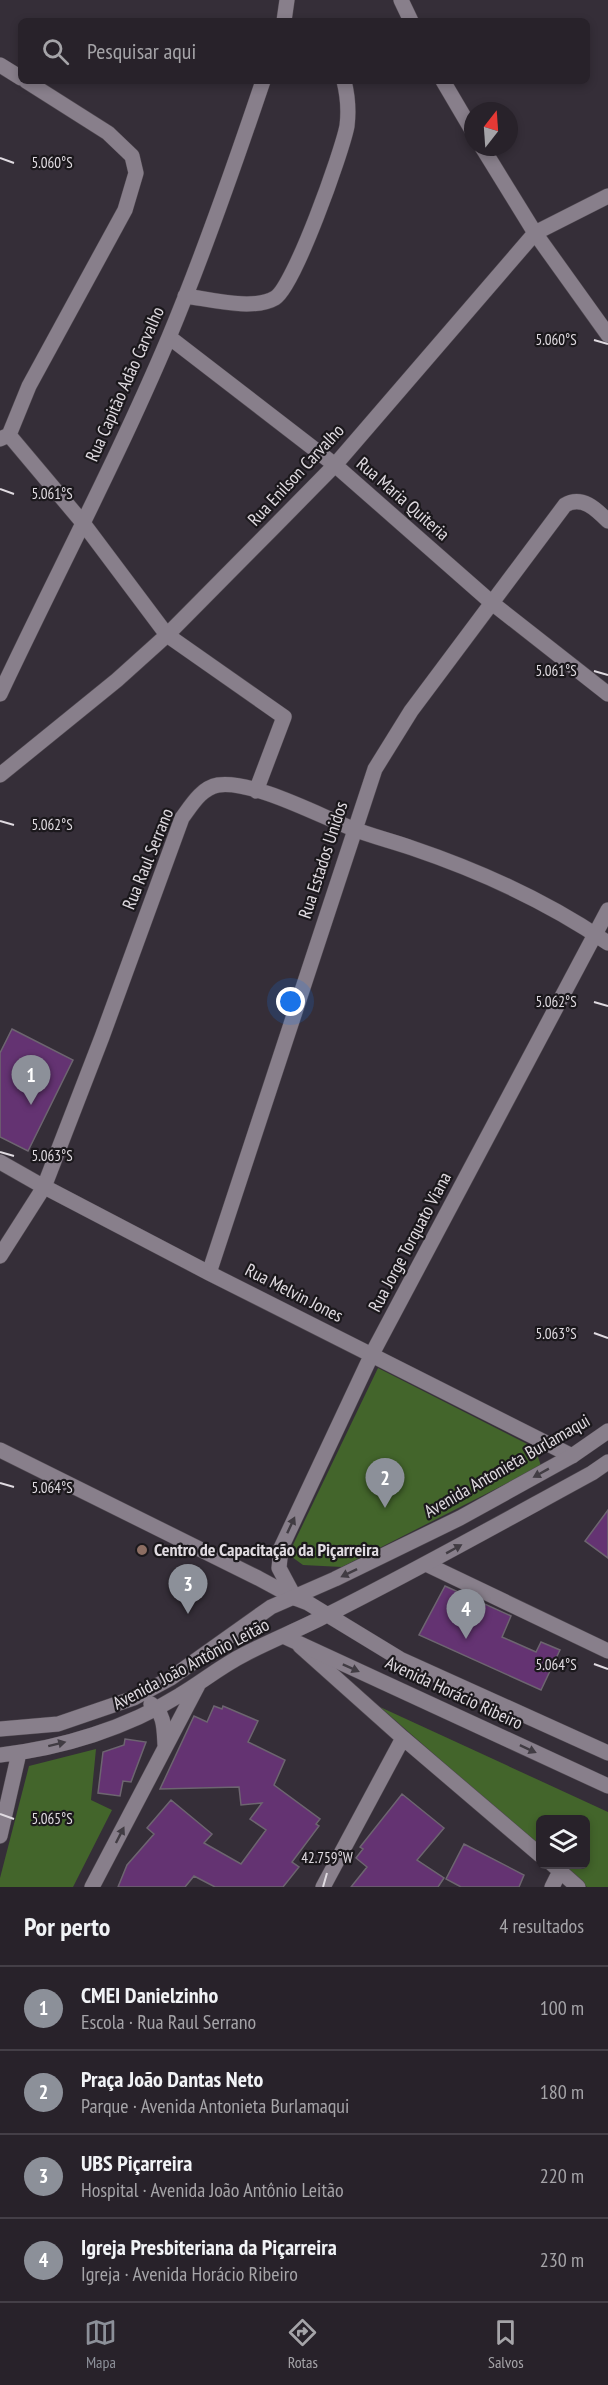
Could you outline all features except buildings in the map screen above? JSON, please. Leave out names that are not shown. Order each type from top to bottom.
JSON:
[{"type":"street","points":[[401,0],[410,18]]},
{"type":"street","points":[[0,65],[18,76]]},
{"type":"street","points":[[31,84],[108,133],[132,156],[136,173],[125,210],[4,437],[83,523],[167,634],[284,717],[256,791]]},
{"type":"street","name":"Rua Capitão Adão Carvalho","points":[[0,694],[83,523],[169,337],[225,194],[262,84]]},
{"type":"street","points":[[185,296],[237,303],[263,303],[277,297],[284,288],[341,153],[350,102],[345,84]]},
{"type":"street","points":[[445,84],[464,117]]},
{"type":"street","points":[[488,156],[535,233],[608,335]]},
{"type":"street","name":"Rua Enilson Carvalho","points":[[0,775],[117,680],[167,634],[335,465],[535,233],[608,196]]},
{"type":"street","name":"Rua Maria Quiteria","points":[[169,337],[335,465],[492,603],[608,694]]},
{"type":"street","name":"Rua Estados Unidos","points":[[209,1273],[353,829],[375,769],[411,711],[565,505],[573,501],[581,501],[608,521]]},
{"type":"street","name":"Rua Raul Serrano","points":[[0,1256],[44,1187],[182,818],[198,795],[216,785],[237,786],[256,791],[353,829],[414,848],[530,896],[602,938]]},
{"type":"street","name":"Rua Jorge Torquato Viana","points":[[295,1598],[279,1568],[280,1548],[372,1354],[602,938],[608,910]]},
{"type":"street","name":"Rua Melvin Jones","points":[[0,1162],[209,1273],[572,1456]]},
{"type":"street","name":"Avenida Antonieta Burlamaqui","points":[[295,1598],[460,1518],[572,1456],[608,1431]]},
{"type":"street","name":"Avenida Horácio Ribeiro","points":[[0,1450],[308,1603],[400,1659],[608,1753]]},
{"type":"street","points":[[328,1615],[426,1564],[608,1462]]},
{"type":"street","points":[[426,1564],[608,1651]]},
{"type":"street","name":"Avenida João Antônio Leitão","points":[[0,1729],[58,1724],[134,1698],[171,1678],[271,1608],[295,1598]]},
{"type":"street","name":"Avenida João Antônio Leitão","points":[[0,1755],[19,1753],[123,1724],[182,1694],[240,1656],[328,1615]]},
{"type":"street","name":"Avenida Horácio Ribeiro","points":[[283,1636],[608,1786]]},
{"type":"street","points":[[298,1644],[403,1738],[536,1852]]},
{"type":"street","points":[[93,1887],[165,1745],[201,1680]]},
{"type":"street","points":[[134,1698],[157,1708],[161,1714],[165,1745]]},
{"type":"street","points":[[323,1887],[403,1738]]},
{"type":"street","points":[[0,1836],[19,1753]]},
{"type":"street","points":[[552,1887],[556,1869]]},
{"type":"street","points":[[557,1869],[578,1887]]},
{"type":"green space","points":[[378,1368],[535,1448],[541,1466],[342,1567],[303,1565],[292,1557],[291,1549]]},
{"type":"green space","points":[[380,1707],[608,1812],[608,1887],[587,1887],[566,1869],[590,1869],[590,1815],[536,1815],[536,1844]]},
{"type":"green space","points":[[96,1749],[91,1800],[112,1810],[73,1887],[0,1887],[0,1878],[29,1766]]},
{"type":"place","name":"CMEI Danielzinho","points":[[31,1105]]},
{"type":"place","name":"Praça João Dantas Neto","points":[[385,1508]]},
{"type":"place","name":"Centro de Capacitação da Piçarreira","points":[[142,1550]]},
{"type":"place","name":"UBS Piçarreira","points":[[188,1614]]},
{"type":"place","name":"Igreja Presbiteriana da Piçarreira","points":[[466,1639]]}]
